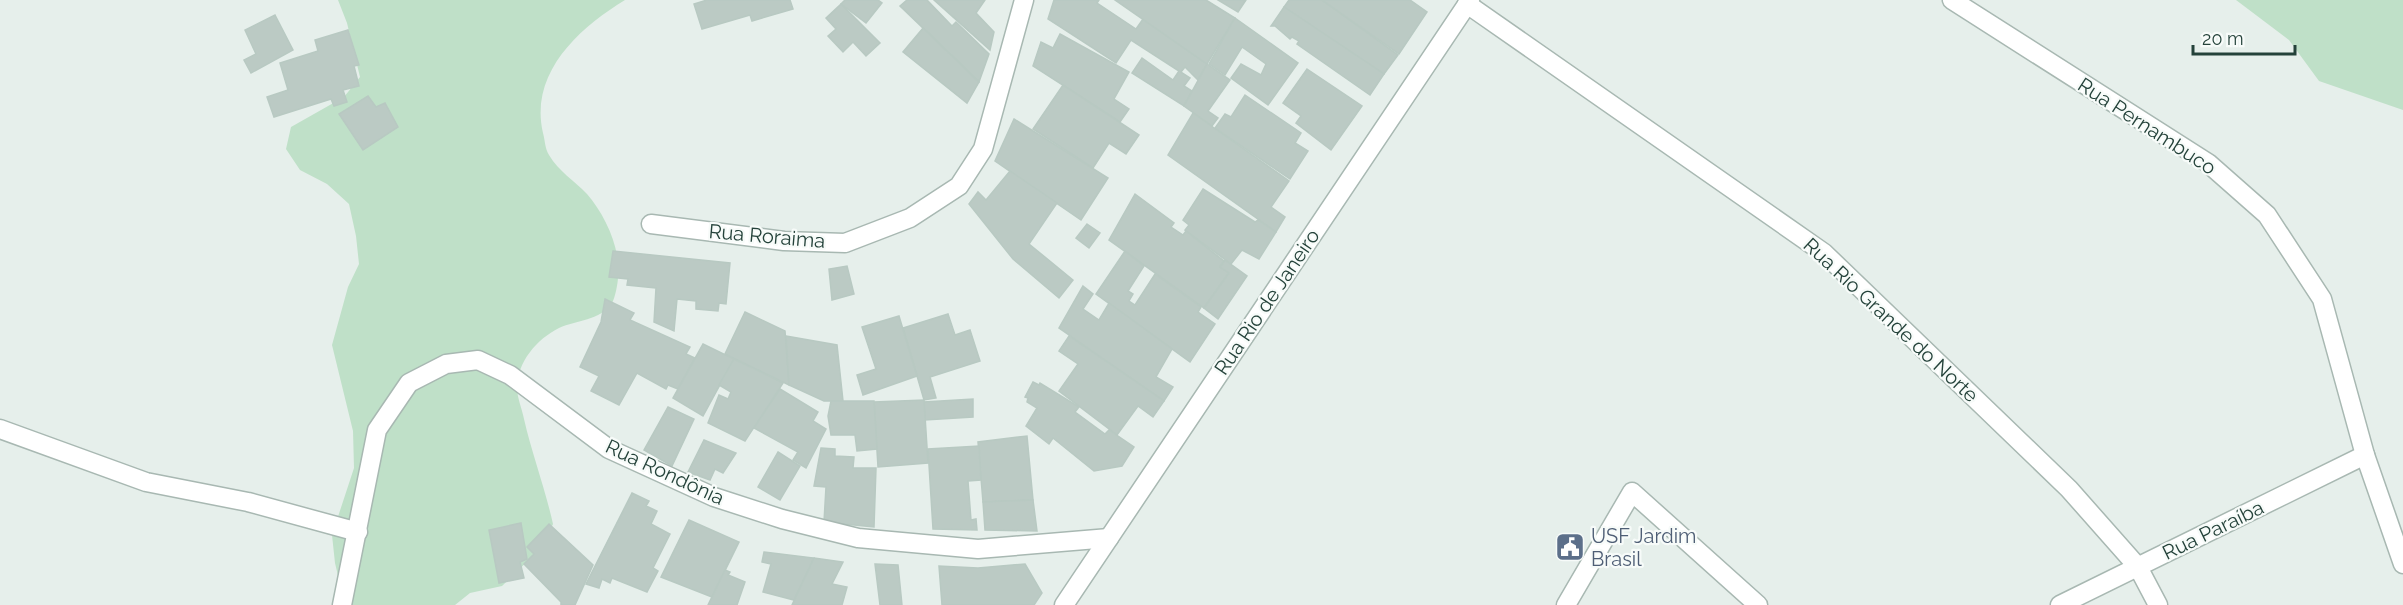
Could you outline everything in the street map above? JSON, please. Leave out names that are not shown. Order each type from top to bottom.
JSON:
[{"type":"street","name":"Rua Roraima","points":[[651,224],[784,241],[844,243],[910,218],[959,186],[983,149],[1023,0]]},
{"type":"street","name":"Rua Pernambuco","points":[[1952,0],[2208,163],[2266,215],[2322,299],[2365,455],[2403,564]]},
{"type":"street","name":"Rua Rio de Janeiro","points":[[1064,605],[1468,2]]},
{"type":"street","name":"Rua Rio Grande do Norte","points":[[1468,2],[1824,253],[2069,489],[2138,567],[2158,605]]},
{"type":"street","name":"Rua Rondônia","points":[[342,605],[377,430],[409,383],[446,364],[478,360],[510,375],[609,449],[714,497],[782,519],[858,538],[978,549],[1109,538]]},
{"type":"street","points":[[0,429],[146,482],[248,502],[358,532]]},
{"type":"street","name":"Rua Paraíba","points":[[2060,605],[2365,455]]},
{"type":"street","points":[[1566,605],[1632,492],[1758,605]]},
{"type":"green space","points":[[338,0],[625,0],[591,24],[575,39],[562,54],[543,91],[541,111],[548,153],[557,166],[587,194],[600,212],[614,244],[618,266],[615,294],[607,309],[594,317],[559,328],[543,338],[524,360],[520,369],[517,388],[519,399],[553,524],[542,547],[502,586],[470,593],[455,605],[345,605],[335,563],[332,535],[354,468],[353,431],[332,345],[348,287],[359,264],[356,236],[349,204],[327,184],[300,170],[286,149],[291,127],[344,97],[360,77],[347,23]]},
{"type":"green space","points":[[2236,0],[2403,0],[2403,110],[2319,81],[2289,40]]},
{"type":"building","points":[[707,0],[790,0],[793,9],[752,21],[750,15],[702,29],[694,4]]},
{"type":"building","points":[[845,0],[878,0],[882,3],[866,23],[841,4]]},
{"type":"building","points":[[907,0],[927,0],[952,26],[956,22],[989,54],[979,82],[900,6]]},
{"type":"building","points":[[934,0],[985,0],[976,13],[994,32],[990,50]]},
{"type":"building","points":[[1054,0],[1099,0],[1097,3],[1136,29],[1143,19],[1207,64],[1198,80],[1185,67],[1181,72],[1190,78],[1184,86],[1192,91],[1184,106],[1132,73],[1142,58],[1173,80],[1179,71],[1131,40],[1116,63],[1048,19]]},
{"type":"building","points":[[1115,0],[1206,0],[1235,18],[1207,64]]},
{"type":"building","points":[[1218,0],[1246,0],[1238,12]]},
{"type":"building","points":[[1289,0],[1322,0],[1398,55],[1384,74],[1284,7]]},
{"type":"building","points":[[1322,0],[1410,0],[1427,12],[1399,54]]},
{"type":"building","points":[[841,4],[880,43],[866,56],[853,42],[843,52],[828,36],[836,29],[826,18]]},
{"type":"building","points":[[1284,7],[1384,74],[1370,95],[1297,44],[1299,41],[1292,37],[1290,39],[1275,26],[1271,26]]},
{"type":"building","points":[[275,15],[293,50],[251,73],[244,60],[256,54],[245,30]]},
{"type":"building","points":[[1235,18],[1298,63],[1268,105],[1231,78],[1241,64],[1261,75],[1266,64],[1242,47],[1225,75],[1209,64]]},
{"type":"building","points":[[923,28],[979,82],[967,103],[903,52]]},
{"type":"building","points":[[348,30],[359,65],[354,66],[359,86],[343,90],[347,102],[334,106],[331,99],[274,117],[267,97],[288,90],[280,63],[318,51],[315,40]]},
{"type":"building","points":[[1060,34],[1129,72],[1114,99],[1129,109],[1120,122],[1033,66],[1041,42],[1053,48]]},
{"type":"building","points":[[1207,64],[1230,80],[1208,111],[1218,118],[1212,126],[1184,106]]},
{"type":"building","points":[[1307,69],[1362,106],[1331,150],[1296,123],[1301,116],[1283,103]]},
{"type":"building","points":[[1063,85],[1139,135],[1126,154],[1109,143],[1093,168],[1033,129]]},
{"type":"building","points":[[1245,95],[1301,133],[1295,143],[1308,151],[1290,179],[1215,128],[1225,114],[1231,117]]},
{"type":"building","points":[[368,96],[376,107],[385,103],[398,127],[363,150],[339,114]]},
{"type":"building","points":[[1193,113],[1289,181],[1271,207],[1285,217],[1276,232],[1168,155]]},
{"type":"building","points":[[1014,119],[1108,178],[1081,220],[995,161]]},
{"type":"building","points":[[1010,171],[1057,203],[1029,244],[1073,280],[1059,298],[1013,259],[969,204],[978,192],[986,200]]},
{"type":"building","points":[[1203,189],[1255,222],[1258,220],[1276,232],[1259,259],[1242,250],[1231,264],[1185,230],[1189,225],[1183,220]]},
{"type":"building","points":[[1135,194],[1174,223],[1171,227],[1183,235],[1186,231],[1224,261],[1220,267],[1229,273],[1204,308],[1109,240]]},
{"type":"building","points":[[1087,224],[1100,233],[1089,248],[1076,238]]},
{"type":"building","points":[[613,251],[730,263],[726,304],[719,303],[718,311],[696,309],[696,301],[677,299],[674,331],[654,322],[656,288],[627,285],[628,279],[609,277]]},
{"type":"building","points":[[1125,251],[1144,266],[1128,291],[1133,294],[1129,301],[1135,305],[1155,274],[1201,307],[1198,312],[1215,324],[1190,362],[1096,294]]},
{"type":"building","points":[[1225,260],[1247,276],[1218,319],[1204,308],[1229,273],[1220,267]]},
{"type":"building","points":[[847,266],[854,294],[832,300],[829,269]]},
{"type":"building","points":[[1083,286],[1093,294],[1083,309],[1099,320],[1109,303],[1172,349],[1156,377],[1173,387],[1164,401],[1059,328]]},
{"type":"building","points":[[605,299],[634,313],[630,320],[690,347],[686,354],[695,358],[678,389],[668,385],[666,389],[637,373],[619,405],[591,391],[599,376],[580,367],[601,322]]},
{"type":"building","points":[[745,312],[785,331],[789,385],[725,354]]},
{"type":"building","points":[[948,314],[955,335],[970,330],[980,361],[930,377],[936,398],[924,400],[903,328]]},
{"type":"building","points":[[899,316],[917,376],[863,395],[857,375],[876,369],[862,327]]},
{"type":"building","points":[[786,336],[837,345],[843,401],[824,401],[789,385]]},
{"type":"building","points":[[1069,336],[1164,401],[1153,417],[1138,406],[1117,435],[1059,391],[1078,364],[1059,351]]},
{"type":"building","points":[[703,344],[734,359],[703,416],[673,398]]},
{"type":"building","points":[[734,359],[783,383],[745,441],[708,423],[719,395],[728,399],[731,392],[719,385]]},
{"type":"building","points":[[1033,382],[1039,385],[1040,383],[1079,407],[1075,412],[1105,434],[1109,430],[1134,447],[1122,466],[1094,471],[1053,438],[1049,444],[1026,426],[1037,408],[1027,402],[1028,398],[1025,397]]},
{"type":"building","points":[[780,389],[818,412],[813,421],[826,429],[806,468],[793,460],[798,452],[754,428]]},
{"type":"building","points":[[973,399],[973,417],[925,420],[924,402]]},
{"type":"building","points":[[924,400],[928,463],[878,467],[874,402]]},
{"type":"building","points":[[831,401],[874,401],[877,449],[857,451],[855,435],[831,435],[828,416]]},
{"type":"building","points":[[668,407],[694,419],[672,466],[644,450]]},
{"type":"building","points":[[1027,436],[1033,500],[983,502],[978,442]]},
{"type":"building","points":[[704,440],[736,453],[723,473],[715,469],[710,480],[688,472]]},
{"type":"building","points":[[979,446],[981,480],[968,481],[971,520],[976,519],[977,530],[933,529],[928,449]]},
{"type":"building","points":[[821,448],[835,449],[835,456],[854,457],[853,468],[876,468],[874,527],[824,522],[826,487],[814,486]]},
{"type":"building","points":[[778,452],[800,466],[780,500],[758,487]]},
{"type":"building","points":[[632,493],[649,501],[646,506],[657,511],[651,524],[670,534],[653,568],[658,571],[647,592],[612,578],[610,583],[602,579],[599,588],[586,584]]},
{"type":"building","points":[[1033,500],[1037,531],[985,530],[983,502]]},
{"type":"building","points":[[689,520],[739,542],[712,597],[661,577]]},
{"type":"building","points":[[521,523],[527,559],[520,562],[524,578],[499,583],[489,530]]},
{"type":"building","points":[[549,524],[593,565],[575,605],[561,605],[561,602],[524,564],[534,554],[527,547]]},
{"type":"building","points":[[764,552],[814,558],[794,600],[763,592],[771,564],[762,562]]},
{"type":"building","points":[[814,558],[843,562],[832,584],[847,587],[842,605],[792,605]]},
{"type":"building","points":[[875,564],[898,565],[902,605],[880,605]]},
{"type":"building","points":[[1025,564],[1042,593],[1034,605],[942,605],[939,566],[978,568]]},
{"type":"building","points":[[725,570],[730,572],[728,575],[745,582],[737,605],[708,605]]},
{"type":"place","name":"USF Jardim Brasil","points":[[1570,547]]}]
